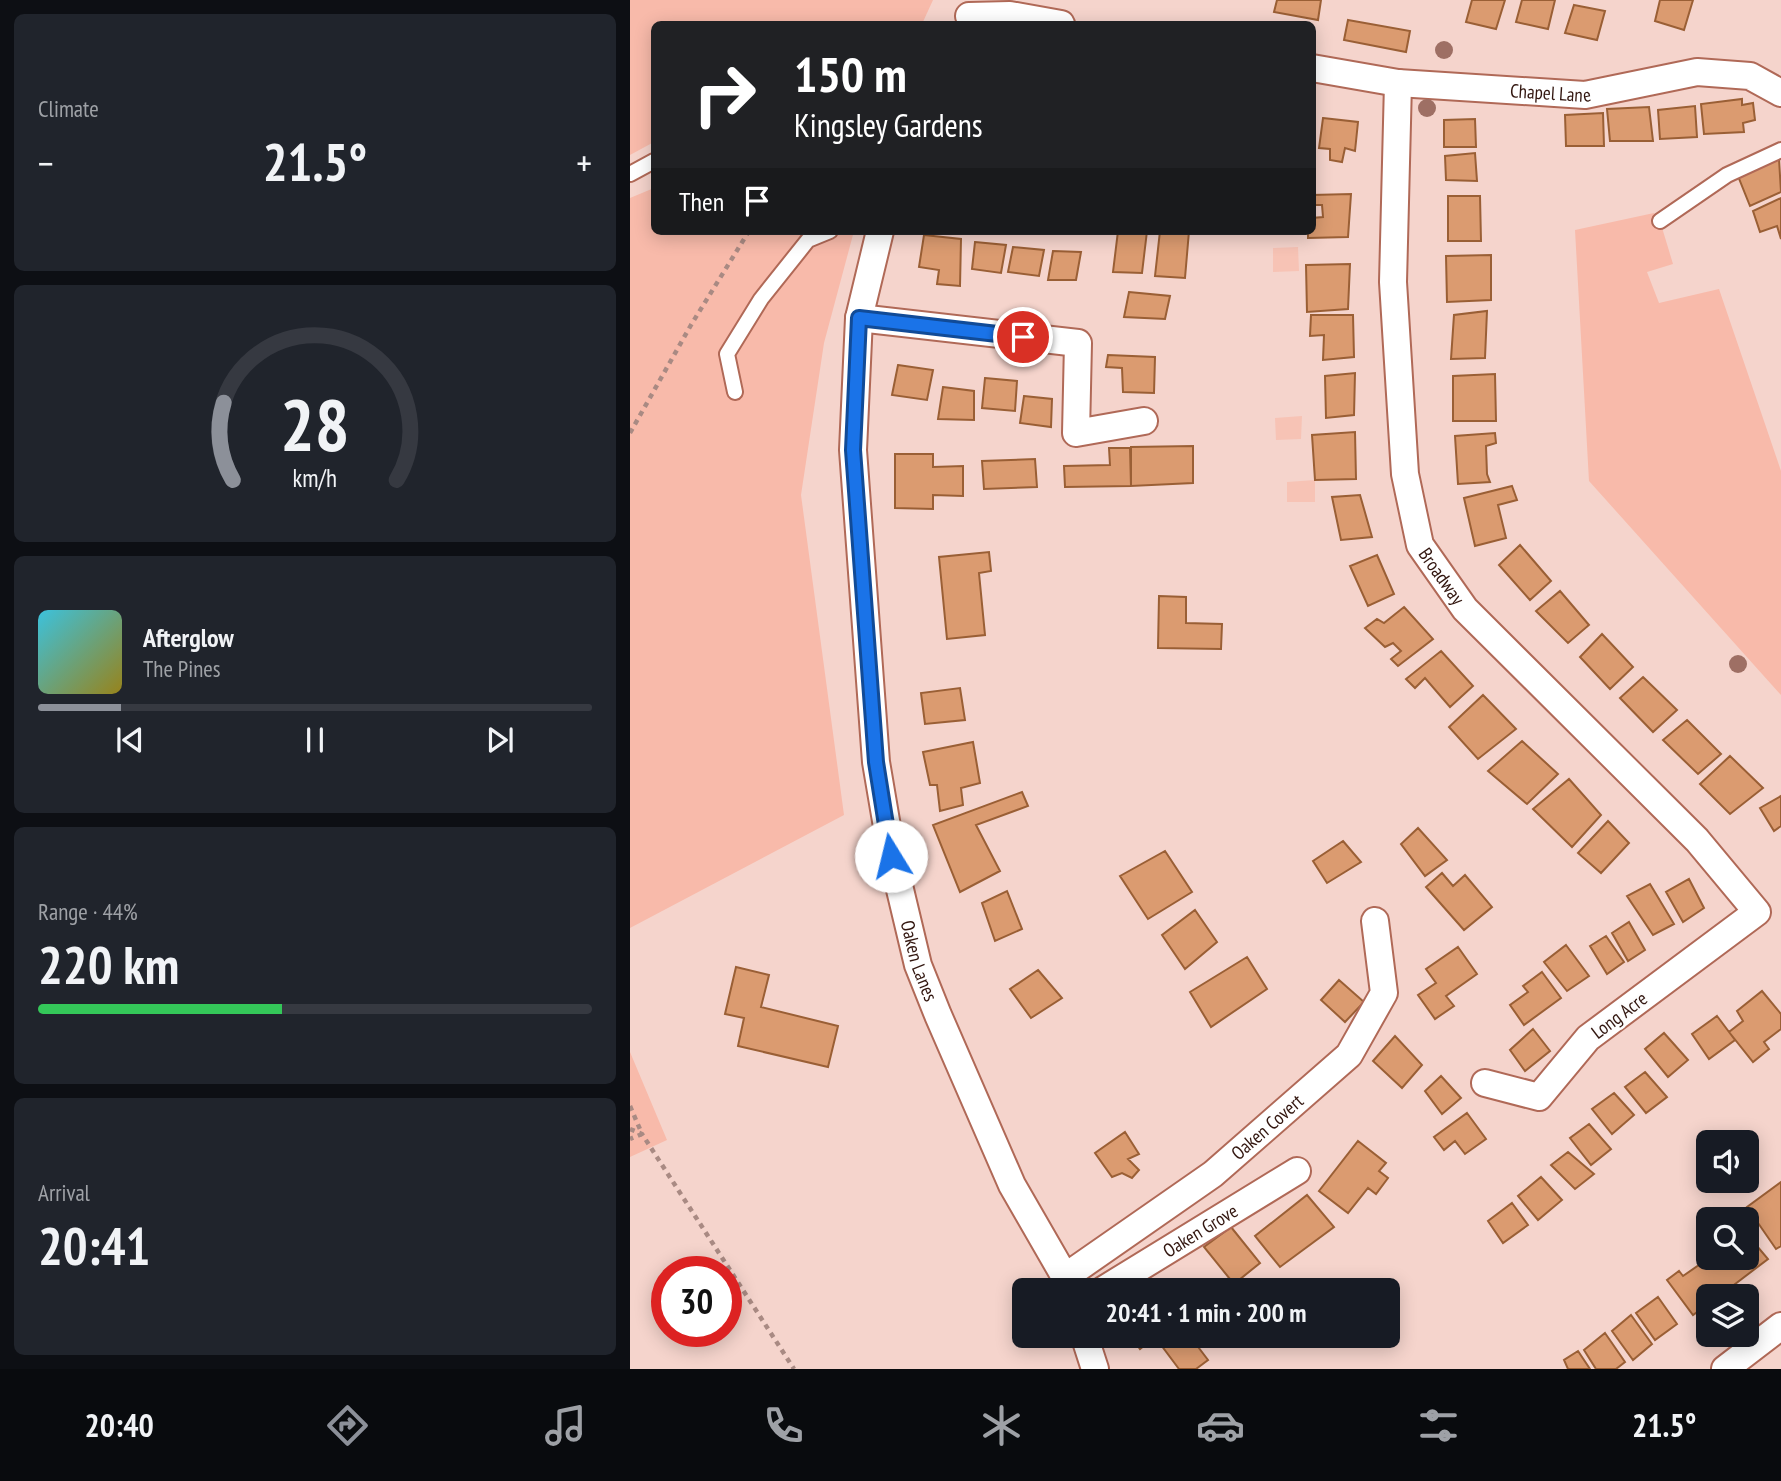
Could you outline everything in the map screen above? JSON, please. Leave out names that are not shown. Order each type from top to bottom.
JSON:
[{"type":"street","points":[[967,13],[1010,15],[1044,21]]},
{"type":"street","name":"Chapel Lane","points":[[1316,69],[1398,83],[1585,94],[1697,72],[1751,76],[1781,93]]},
{"type":"street","name":"Broadway","points":[[1398,83],[1393,282],[1405,474],[1420,545],[1465,609],[1697,840],[1757,912]]},
{"type":"street","name":"Oaken Lanes","points":[[879,235],[859,318],[853,450],[876,762],[891,856],[918,965],[938,1015],[1012,1185],[1064,1278]]},
{"type":"street","points":[[859,318],[1078,343],[1076,433],[1144,421]]},
{"type":"street","name":"Long Acre","points":[[1485,1083],[1539,1097],[1588,1038],[1757,912]]},
{"type":"street","name":"Oaken Covert","points":[[1074,1278],[1213,1174],[1349,1055],[1384,993],[1375,921]]},
{"type":"street","name":"Oaken Grove","points":[[1123,1278],[1297,1171]]},
{"type":"street","points":[[1725,1369],[1781,1326]]},
{"type":"street","points":[[1088,1348],[1095,1369]]},
{"type":"lane","points":[[1660,221],[1727,175],[1781,150]]},
{"type":"lane","points":[[630,174],[651,164]]},
{"type":"lane","points":[[735,392],[727,354],[761,299],[808,240],[820,235]]},
{"type":"path","points":[[630,433],[691,325],[747,235]]},
{"type":"path","points":[[630,1106],[642,1134],[794,1369]]},
{"type":"path","points":[[630,1129],[642,1134]]},
{"type":"path","points":[[630,1139],[642,1134]]},
{"type":"shaded area","points":[[630,0],[933,0],[923,21],[651,21],[651,144],[630,155]]},
{"type":"shaded area","points":[[651,189],[651,235],[853,235],[824,343],[801,495],[844,815],[630,928],[630,198]]},
{"type":"shaded area","points":[[1654,213],[1660,221],[1673,264],[1647,272],[1659,303],[1719,289],[1781,471],[1781,695],[1589,481],[1575,230]]},
{"type":"shaded area","points":[[1298,247],[1299,271],[1273,272],[1273,248]]},
{"type":"shaded area","points":[[1302,416],[1301,439],[1276,440],[1275,418]]},
{"type":"shaded area","points":[[1315,480],[1315,502],[1287,502],[1287,482]]},
{"type":"shaded area","points":[[630,1052],[667,1140],[630,1157]]},
{"type":"building","points":[[1277,0],[1321,0],[1318,20],[1274,12]]},
{"type":"building","points":[[1472,0],[1505,0],[1496,29],[1466,22]]},
{"type":"building","points":[[1522,0],[1555,0],[1548,29],[1516,22]]},
{"type":"building","points":[[1660,0],[1693,0],[1684,30],[1655,21]]},
{"type":"building","points":[[1574,5],[1605,11],[1597,40],[1565,33]]},
{"type":"building","points":[[1348,20],[1410,31],[1406,52],[1344,40]]},
{"type":"building","points":[[1742,99],[1742,105],[1753,103],[1755,120],[1743,123],[1744,132],[1704,134],[1701,104]]},
{"type":"building","points":[[1695,106],[1697,137],[1660,139],[1658,110]]},
{"type":"building","points":[[1649,107],[1653,141],[1610,141],[1607,109]]},
{"type":"building","points":[[1603,113],[1604,146],[1566,146],[1565,115]]},
{"type":"building","points":[[1323,118],[1358,122],[1355,151],[1345,148],[1342,162],[1330,160],[1330,149],[1319,148]]},
{"type":"building","points":[[1475,119],[1476,147],[1444,147],[1444,120]]},
{"type":"building","points":[[1475,153],[1477,181],[1446,180],[1445,156]]},
{"type":"building","points":[[1779,159],[1781,192],[1750,206],[1738,176]]},
{"type":"building","points":[[1351,194],[1348,237],[1308,238],[1308,235],[1316,235],[1316,218],[1323,217],[1322,205],[1316,205],[1316,195]]},
{"type":"building","points":[[1448,196],[1480,196],[1481,241],[1448,241]]},
{"type":"building","points":[[1781,198],[1781,239],[1777,226],[1760,232],[1753,211]]},
{"type":"building","points":[[924,235],[961,239],[960,286],[937,284],[939,270],[919,267]]},
{"type":"building","points":[[1118,235],[1147,235],[1142,273],[1113,272]]},
{"type":"building","points":[[1160,235],[1189,235],[1185,278],[1155,276]]},
{"type":"building","points":[[975,242],[1006,245],[1001,273],[972,269]]},
{"type":"building","points":[[1013,247],[1044,250],[1039,276],[1008,272]]},
{"type":"building","points":[[1053,251],[1081,252],[1076,280],[1048,280]]},
{"type":"building","points":[[1491,255],[1491,300],[1447,302],[1446,256]]},
{"type":"building","points":[[1350,264],[1348,309],[1307,312],[1306,265]]},
{"type":"building","points":[[1129,292],[1170,296],[1165,319],[1124,317]]},
{"type":"building","points":[[1487,311],[1485,358],[1451,359],[1454,315]]},
{"type":"building","points":[[1311,315],[1353,315],[1354,357],[1323,360],[1324,335],[1310,336]]},
{"type":"building","points":[[1108,355],[1155,357],[1154,393],[1123,392],[1122,368],[1106,367]]},
{"type":"building","points":[[898,365],[933,370],[927,400],[892,395]]},
{"type":"building","points":[[1355,373],[1354,415],[1326,418],[1325,376]]},
{"type":"building","points":[[1495,374],[1496,421],[1453,421],[1453,376]]},
{"type":"building","points":[[985,378],[1017,381],[1015,411],[982,408]]},
{"type":"building","points":[[943,387],[974,391],[974,420],[938,419]]},
{"type":"building","points":[[1024,396],[1052,399],[1051,427],[1020,423]]},
{"type":"building","points":[[1355,432],[1356,479],[1315,480],[1312,435]]},
{"type":"building","points":[[1495,433],[1496,443],[1486,446],[1490,482],[1458,484],[1455,436]]},
{"type":"building","points":[[1193,446],[1193,483],[1131,486],[1131,447]]},
{"type":"building","points":[[1109,448],[1130,448],[1131,486],[1065,487],[1064,466],[1110,465]]},
{"type":"building","points":[[895,454],[933,454],[933,467],[963,466],[963,496],[933,495],[933,509],[895,508]]},
{"type":"building","points":[[1035,459],[1037,487],[984,489],[982,461]]},
{"type":"building","points":[[1512,486],[1517,500],[1498,505],[1506,538],[1475,546],[1464,498]]},
{"type":"building","points":[[1360,495],[1372,537],[1341,540],[1332,497]]},
{"type":"building","points":[[1520,545],[1551,581],[1530,600],[1499,565]]},
{"type":"building","points":[[989,552],[991,571],[979,573],[985,635],[947,639],[939,557]]},
{"type":"building","points":[[1377,555],[1394,594],[1368,606],[1350,566]]},
{"type":"building","points":[[1560,591],[1589,625],[1568,643],[1536,611]]},
{"type":"building","points":[[1159,596],[1186,597],[1186,623],[1222,624],[1221,649],[1158,648]]},
{"type":"building","points":[[1404,607],[1433,639],[1398,666],[1391,659],[1401,651],[1393,643],[1385,647],[1365,628],[1377,619],[1384,623]]},
{"type":"building","points":[[1602,634],[1633,667],[1610,689],[1580,657]]},
{"type":"building","points":[[1441,651],[1473,686],[1450,707],[1425,678],[1415,688],[1406,679]]},
{"type":"building","points":[[1643,677],[1677,710],[1653,732],[1620,698]]},
{"type":"building","points":[[960,688],[965,720],[925,724],[921,693]]},
{"type":"building","points":[[1483,695],[1516,729],[1478,759],[1449,727]]},
{"type":"building","points":[[1687,720],[1721,754],[1698,774],[1663,740]]},
{"type":"building","points":[[1522,741],[1558,774],[1527,804],[1488,771]]},
{"type":"building","points":[[973,742],[980,783],[961,788],[963,805],[940,811],[937,785],[930,785],[923,752]]},
{"type":"building","points":[[1730,756],[1763,788],[1730,814],[1700,784]]},
{"type":"building","points":[[1569,779],[1601,815],[1572,847],[1533,809]]},
{"type":"building","points":[[1022,792],[1028,806],[976,825],[1000,871],[960,892],[933,825]]},
{"type":"building","points":[[1781,796],[1781,826],[1774,831],[1760,808]]},
{"type":"building","points":[[1608,821],[1629,843],[1601,873],[1578,853]]},
{"type":"building","points":[[1418,828],[1447,860],[1425,876],[1401,844]]},
{"type":"building","points":[[1343,841],[1361,862],[1327,883],[1313,861]]},
{"type":"building","points":[[1165,851],[1192,892],[1148,919],[1120,876]]},
{"type":"building","points":[[1442,873],[1453,886],[1465,875],[1492,907],[1464,930],[1426,887]]},
{"type":"building","points":[[1689,879],[1704,908],[1683,922],[1666,892]]},
{"type":"building","points":[[1650,884],[1674,924],[1653,935],[1627,896]]},
{"type":"building","points":[[1007,891],[1022,929],[995,941],[982,903]]},
{"type":"building","points":[[1195,910],[1217,942],[1185,969],[1162,935]]},
{"type":"building","points":[[1629,922],[1645,950],[1628,961],[1612,933]]},
{"type":"building","points":[[1606,936],[1624,962],[1607,974],[1590,946]]},
{"type":"building","points":[[1566,945],[1589,976],[1567,991],[1544,962]]},
{"type":"building","points":[[1458,947],[1477,974],[1446,996],[1454,1006],[1435,1019],[1418,995],[1436,983],[1426,969]]},
{"type":"building","points":[[1247,957],[1267,989],[1211,1027],[1190,992]]},
{"type":"building","points":[[736,967],[769,975],[761,1007],[838,1026],[828,1067],[738,1046],[744,1018],[725,1014]]},
{"type":"building","points":[[1038,970],[1062,998],[1031,1018],[1010,989]]},
{"type":"building","points":[[1542,972],[1561,998],[1524,1025],[1510,1005],[1528,992],[1523,986]]},
{"type":"building","points":[[1339,980],[1364,1002],[1345,1022],[1321,1000]]},
{"type":"building","points":[[1762,991],[1781,1014],[1781,1029],[1764,1042],[1769,1049],[1753,1062],[1729,1032],[1743,1021],[1737,1011]]},
{"type":"building","points":[[1717,1016],[1735,1040],[1709,1059],[1692,1034]]},
{"type":"building","points":[[1533,1029],[1550,1051],[1525,1071],[1510,1050]]},
{"type":"building","points":[[1664,1033],[1688,1060],[1668,1077],[1645,1049]]},
{"type":"building","points":[[1395,1036],[1422,1065],[1402,1088],[1373,1061]]},
{"type":"building","points":[[1645,1072],[1667,1097],[1646,1113],[1625,1087]]},
{"type":"building","points":[[1441,1076],[1461,1098],[1442,1114],[1425,1091]]},
{"type":"building","points":[[1614,1093],[1634,1115],[1612,1134],[1592,1109]]},
{"type":"building","points":[[1467,1113],[1486,1139],[1465,1154],[1455,1141],[1444,1150],[1434,1137]]},
{"type":"building","points":[[1589,1124],[1611,1149],[1591,1165],[1570,1138]]},
{"type":"building","points":[[1125,1132],[1139,1154],[1128,1159],[1139,1170],[1132,1178],[1122,1173],[1112,1177],[1095,1153]]},
{"type":"building","points":[[1358,1141],[1386,1163],[1379,1171],[1388,1178],[1376,1194],[1368,1188],[1348,1213],[1319,1191]]},
{"type":"building","points":[[1568,1152],[1594,1174],[1575,1189],[1551,1165]]},
{"type":"building","points":[[1541,1177],[1562,1200],[1538,1220],[1518,1196]]},
{"type":"building","points":[[1781,1182],[1781,1246],[1776,1249],[1759,1224],[1759,1207],[1747,1207]]},
{"type":"building","points":[[1307,1195],[1334,1227],[1280,1267],[1255,1236]]},
{"type":"building","points":[[1512,1203],[1528,1225],[1503,1243],[1488,1221]]},
{"type":"building","points":[[1231,1227],[1260,1263],[1241,1278],[1229,1278],[1204,1247]]},
{"type":"building","points":[[1759,1248],[1768,1259],[1759,1266]]},
{"type":"building","points":[[1696,1267],[1696,1270],[1754,1270],[1735,1284],[1696,1284],[1696,1313],[1693,1315],[1667,1280],[1679,1271],[1683,1276]]},
{"type":"building","points":[[1658,1297],[1677,1324],[1655,1340],[1636,1313]]},
{"type":"building","points":[[1631,1315],[1652,1344],[1633,1360],[1612,1331]]},
{"type":"building","points":[[1605,1333],[1625,1362],[1616,1369],[1596,1369],[1584,1350]]},
{"type":"building","points":[[1163,1348],[1199,1348],[1208,1360],[1196,1369],[1179,1369]]},
{"type":"building","points":[[1578,1351],[1590,1369],[1568,1369],[1564,1360]]},
{"type":"route","points":[[891,856],[876,762],[853,450],[859,318],[1023,337]]}]
